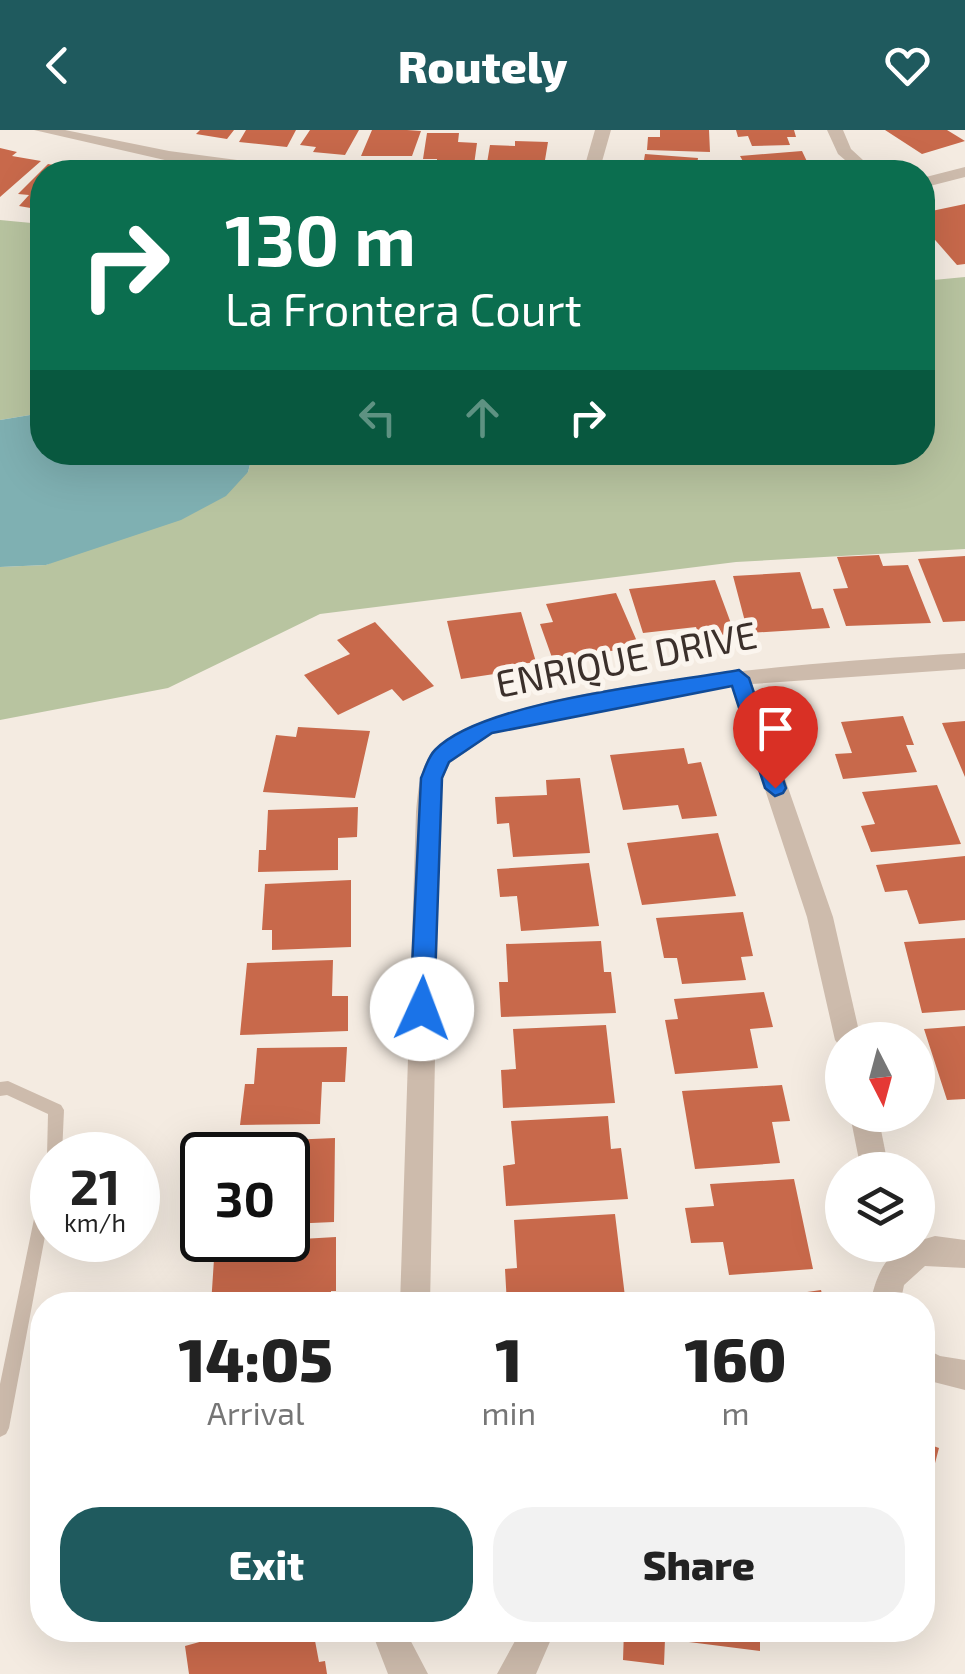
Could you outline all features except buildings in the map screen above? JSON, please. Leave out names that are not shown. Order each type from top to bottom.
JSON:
[{"type":"street","points":[[594,160],[603,130]]},
{"type":"street","points":[[836,130],[844,151],[854,160]]},
{"type":"street","points":[[50,131],[200,160]]},
{"type":"street","points":[[935,180],[965,172]]},
{"type":"street","name":"ENRIQUE DRIVE","points":[[415,1292],[428,812],[431,778],[441,757],[485,727],[528,716],[800,670],[965,661]]},
{"type":"street","points":[[739,678],[820,917],[844,1022]]},
{"type":"street","points":[[935,1251],[965,1254]]},
{"type":"street","points":[[887,1292],[900,1262]]},
{"type":"street","points":[[935,1369],[965,1374]]},
{"type":"street","points":[[393,1642],[400,1661],[412,1674]]},
{"type":"street","points":[[514,1674],[530,1655],[534,1642]]},
{"type":"lane","points":[[0,1089],[8,1088],[56,1110],[55,1132]]},
{"type":"lane","points":[[0,1428],[33,1262]]},
{"type":"green space","points":[[0,220],[30,223],[30,415],[0,420]]},
{"type":"green space","points":[[965,277],[965,549],[736,562],[320,614],[168,688],[0,720],[0,567],[46,565],[248,472],[250,465],[935,465],[935,280]]},
{"type":"water","points":[[30,415],[30,465],[250,465],[226,496],[181,520],[46,565],[0,567],[0,420]]},
{"type":"route","points":[[422,1009],[431,778],[441,757],[464,740],[485,727],[528,716],[739,678],[775,788]]}]
